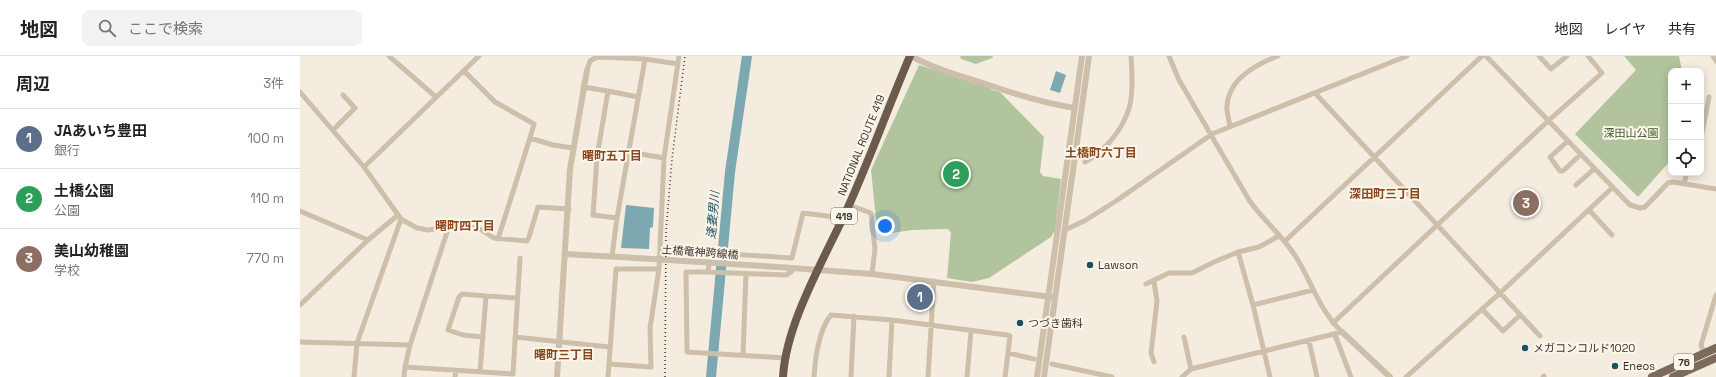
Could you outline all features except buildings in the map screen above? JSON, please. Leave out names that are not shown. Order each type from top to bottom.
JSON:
[{"type":"highway","name":"NATIONAL ROUTE 419","points":[[783,377],[785,358],[792,332],[849,205],[911,56]]},
{"type":"main road","name":"76","points":[[1652,377],[1704,352],[1716,348]]},
{"type":"main road","name":"76","points":[[1673,377],[1688,374],[1716,358]]},
{"type":"street","points":[[389,56],[436,97]]},
{"type":"street","points":[[364,167],[479,56]]},
{"type":"street","points":[[609,364],[651,366],[650,328],[659,269],[664,158],[679,56]]},
{"type":"street","points":[[911,56],[947,72],[1052,105],[1075,108]]},
{"type":"street","points":[[1036,377],[1082,56]]},
{"type":"street","points":[[1044,377],[1089,56]]},
{"type":"street","points":[[1085,162],[1093,158],[1114,136],[1128,114],[1133,83],[1131,56]]},
{"type":"street","points":[[1169,56],[1179,80],[1212,134],[1249,200],[1259,214],[1285,241],[1294,254],[1326,315],[1390,377]]},
{"type":"street","points":[[1230,126],[1226,105],[1236,83],[1256,65],[1278,56]]},
{"type":"street","points":[[1065,230],[1086,220],[1116,201],[1212,134],[1407,56]]},
{"type":"street","points":[[1285,241],[1482,56]]},
{"type":"street","points":[[1486,56],[1630,205],[1640,208],[1650,204],[1668,183],[1684,183],[1716,189]]},
{"type":"street","points":[[1539,56],[1551,69],[1567,56]]},
{"type":"street","points":[[1333,323],[1548,121],[1602,74],[1588,56]]},
{"type":"street","points":[[1713,56],[1716,61]]},
{"type":"street","points":[[557,377],[573,148],[586,70],[590,61],[597,58],[632,58],[678,64]]},
{"type":"street","points":[[612,256],[617,218],[645,60]]},
{"type":"street","points":[[464,71],[495,102],[534,124],[498,239]]},
{"type":"street","points":[[583,87],[638,96]]},
{"type":"street","points":[[608,91],[597,152],[593,215],[617,218]]},
{"type":"street","points":[[300,92],[364,167],[400,217],[417,228],[428,230],[449,226],[472,227],[498,239],[529,239],[538,207],[569,209]]},
{"type":"street","points":[[1315,93],[1375,156],[1540,336]]},
{"type":"street","points":[[332,130],[355,108],[343,95]]},
{"type":"street","points":[[1704,123],[1709,97]]},
{"type":"street","points":[[530,138],[553,145],[573,148]]},
{"type":"street","points":[[1568,141],[1550,157],[1560,171],[1563,171],[1581,154]]},
{"type":"street","points":[[629,152],[664,158]]},
{"type":"street","points":[[1576,185],[1594,169]]},
{"type":"street","points":[[1684,183],[1685,176]]},
{"type":"street","points":[[1406,377],[1500,293],[1612,188]]},
{"type":"street","points":[[849,205],[871,213],[875,249],[872,274]]},
{"type":"street","points":[[1588,210],[1612,235]]},
{"type":"street","points":[[300,211],[368,240]]},
{"type":"street","points":[[729,254],[792,258],[803,213],[843,218]]},
{"type":"street","points":[[300,305],[368,240],[400,217]]},
{"type":"street","points":[[354,377],[356,343],[400,217]]},
{"type":"street","points":[[404,377],[410,344],[449,226]]},
{"type":"street","points":[[1146,284],[1154,282],[1161,276],[1169,273],[1192,273],[1238,252],[1259,247],[1279,236]]},
{"type":"street","points":[[1238,252],[1253,305],[1270,377]]},
{"type":"street","name":"土橋竜神跨線橋","points":[[565,254],[872,274],[1054,298]]},
{"type":"street","points":[[405,367],[513,374],[520,258]]},
{"type":"street","points":[[709,265],[709,272]]},
{"type":"street","points":[[785,358],[686,352],[686,272],[786,275],[794,268]]},
{"type":"street","points":[[608,377],[609,347],[616,269],[659,269]]},
{"type":"street","points":[[743,355],[746,273]]},
{"type":"street","points":[[928,377],[930,325],[934,281]]},
{"type":"street","points":[[1154,282],[1157,301],[1151,353],[1154,362]]},
{"type":"street","points":[[1253,305],[1313,290]]},
{"type":"street","points":[[483,337],[463,335],[448,330],[459,297],[462,294],[517,298]]},
{"type":"street","points":[[1704,352],[1701,345],[1716,295]]},
{"type":"street","points":[[480,372],[486,296]]},
{"type":"street","points":[[1482,309],[1503,331],[1520,315]]},
{"type":"street","points":[[814,377],[815,360],[821,338],[830,315],[892,320],[1010,336],[1005,377]]},
{"type":"street","points":[[851,377],[854,316]]},
{"type":"street","points":[[889,377],[892,320]]},
{"type":"street","points":[[967,377],[971,330]]},
{"type":"street","points":[[1182,377],[1191,369],[1342,332]]},
{"type":"street","points":[[1335,334],[1351,377]]},
{"type":"street","points":[[515,337],[609,347]]},
{"type":"street","points":[[1184,337],[1191,369]]},
{"type":"street","points":[[1308,341],[1317,377]]},
{"type":"street","points":[[300,342],[410,344]]},
{"type":"street","points":[[1008,353],[1034,359]]},
{"type":"street","points":[[1052,364],[1112,377]]},
{"type":"street","points":[[455,377],[456,370]]},
{"type":"green space","points":[[960,56],[993,56],[992,58],[976,64],[961,59]]},
{"type":"green space","name":"深田山公園","points":[[1624,56],[1679,56],[1681,68],[1668,68],[1668,163],[1638,197],[1575,134],[1636,70]]},
{"type":"green space","points":[[919,65],[977,84],[986,84],[992,90],[1000,92],[1044,137],[1040,172],[1043,176],[1061,179],[1055,230],[1051,237],[989,278],[972,282],[947,278],[951,233],[948,229],[912,230],[885,234],[877,229],[871,170]]},
{"type":"water","points":[[1056,71],[1066,75],[1060,93],[1050,90]]},
{"type":"water","points":[[626,205],[654,208],[653,227],[650,228],[649,249],[621,248]]},
{"type":"waterway","name":"逢妻男川","points":[[711,377],[730,172],[747,56]]},
{"type":"railway","points":[[665,377],[666,231],[672,159],[685,56]]},
{"type":"place","name":"土橋公園","points":[[956,174]]},
{"type":"place","name":"美山幼稚園","points":[[1526,203]]},
{"type":"place","name":"Lawson","points":[[1090,265]]},
{"type":"place","name":"JAあいち豊田","points":[[920,297]]},
{"type":"place","name":"つづき歯科","points":[[1020,323]]},
{"type":"place","name":"メガコンコルド1020","points":[[1525,348]]},
{"type":"place","name":"Eneos","points":[[1615,366]]},
{"type":"district","name":"土橋町六丁目","points":[[1101,153]]},
{"type":"district","name":"曙町五丁目","points":[[612,156]]},
{"type":"district","name":"深田町三丁目","points":[[1385,194]]},
{"type":"district","name":"曙町四丁目","points":[[465,226]]},
{"type":"district","name":"曙町三丁目","points":[[564,355]]}]
